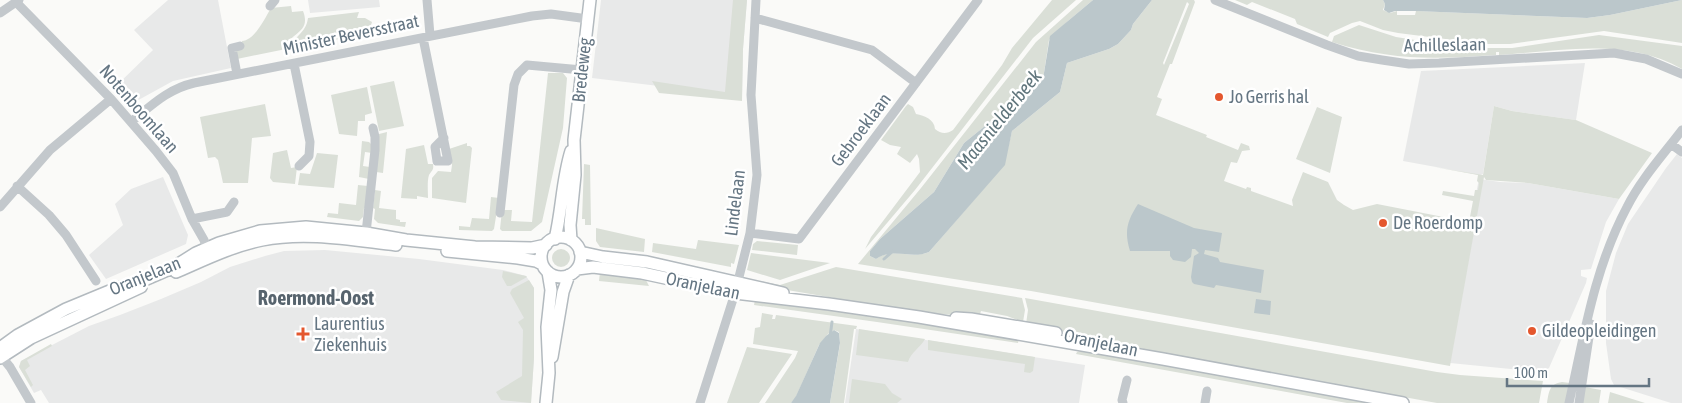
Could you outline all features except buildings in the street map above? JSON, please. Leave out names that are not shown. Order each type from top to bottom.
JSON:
[{"type":"street","points":[[426,0],[426,37],[444,138]]},
{"type":"street","name":"Bredeweg","points":[[571,240],[570,225],[575,175],[574,140],[590,0]]},
{"type":"street","name":"Lindelaan","points":[[700,403],[735,293],[750,233],[757,175],[751,95],[756,0]]},
{"type":"street","name":"Gebroeklaan","points":[[750,233],[799,239],[978,0]]},
{"type":"street","name":"Achilleslaan","points":[[1215,0],[1327,45],[1358,56],[1382,60],[1409,64],[1614,53],[1646,59],[1682,74]]},
{"type":"street","points":[[0,13],[17,1]]},
{"type":"street","name":"Notenboomlaan","points":[[17,1],[132,121],[173,173],[192,219],[209,253]]},
{"type":"street","name":"Minister Beversstraat","points":[[132,121],[179,86],[532,16],[551,14],[588,19]]},
{"type":"street","points":[[755,18],[872,50],[916,83]]},
{"type":"street","points":[[237,74],[232,48],[240,46]]},
{"type":"street","points":[[294,64],[310,142],[309,156],[298,166]]},
{"type":"street","points":[[500,213],[514,85],[518,74],[528,65],[582,70]]},
{"type":"street","points":[[0,207],[50,150],[111,99]]},
{"type":"street","points":[[366,233],[375,150],[375,137],[372,128]]},
{"type":"street","points":[[1568,403],[1587,315],[1610,243],[1627,207],[1682,130]]},
{"type":"street","name":"Bredeweg","points":[[550,242],[558,224],[565,172],[574,140]]},
{"type":"street","points":[[1672,144],[1682,152]]},
{"type":"street","points":[[17,186],[49,215],[66,235],[96,281]]},
{"type":"street","points":[[192,219],[227,212],[234,202]]},
{"type":"street","name":"Oranjelaan","points":[[299,231],[314,236],[472,255],[518,258],[536,261],[545,268]]},
{"type":"street","name":"Oranjelaan","points":[[0,354],[209,253],[299,231],[366,233],[406,240],[475,247],[532,248],[550,242]]},
{"type":"street","points":[[546,403],[549,373],[563,292],[581,258],[578,248],[571,240],[563,238],[550,242],[542,254],[551,284],[547,327],[549,373]]},
{"type":"street","name":"Oranjelaan","points":[[580,252],[603,257],[647,262],[735,293]]},
{"type":"street","points":[[545,268],[558,277],[573,272]]},
{"type":"street","name":"Oranjelaan","points":[[573,272],[593,268],[642,273],[735,293],[919,317],[1403,403]]},
{"type":"street","points":[[1579,403],[1596,285]]},
{"type":"street","points":[[0,354],[10,367],[31,403]]},
{"type":"street","points":[[1123,403],[1127,380]]},
{"type":"street","points":[[1205,403],[1207,391]]},
{"type":"shaded area","points":[[168,0],[218,0],[231,68],[173,81],[133,103],[129,102],[115,87],[153,50],[134,30]]},
{"type":"shaded area","points":[[308,0],[379,0],[380,7],[310,13]]},
{"type":"shaded area","points":[[601,0],[747,0],[742,96],[592,78]]},
{"type":"shaded area","points":[[733,0],[747,0],[743,49],[742,101],[659,93],[652,81],[725,92]]},
{"type":"shaded area","points":[[1052,0],[1076,0],[1033,38],[915,190],[865,249],[871,237],[920,172],[917,154],[910,163],[897,154],[901,147],[890,145],[881,140],[906,106],[908,104],[913,107],[916,114],[929,119],[935,129],[940,132],[946,133],[953,130],[1002,65],[1012,48]]},
{"type":"shaded area","points":[[1083,0],[1093,0],[1049,40],[1043,79],[964,143],[934,192],[880,239],[870,251],[870,256],[876,259],[882,255],[895,253],[916,255],[929,252],[1004,165],[1012,131],[1060,92],[1067,63],[1109,49],[1118,44],[1131,30],[1133,24],[1152,0],[1194,0],[1195,2],[1172,64],[1170,64],[1157,97],[1162,99],[1156,115],[1207,135],[1206,137],[1238,150],[1241,143],[1249,146],[1250,150],[1242,151],[1237,163],[1231,162],[1224,181],[1246,189],[1247,187],[1251,188],[1251,191],[1293,206],[1292,200],[1303,172],[1328,182],[1337,200],[1353,210],[1377,204],[1469,222],[1473,201],[1442,195],[1443,191],[1474,196],[1475,190],[1478,190],[1478,175],[1434,167],[1483,175],[1494,106],[1512,111],[1576,120],[1652,153],[1619,199],[1528,183],[1486,180],[1484,177],[1450,366],[1031,291],[858,264],[921,188],[1036,42]],"holes":[[[1187,2],[1189,4],[1164,65],[1163,63]]]},
{"type":"shaded area","points":[[1235,0],[1383,0],[1385,4],[1383,10],[1390,13],[1397,11],[1397,15],[1415,15],[1416,11],[1587,18],[1682,0],[1682,43],[1604,31],[1510,44],[1485,44],[1398,33],[1383,30],[1360,21],[1330,33],[1328,37],[1297,24],[1295,19],[1252,2],[1247,5]]},
{"type":"shaded area","points":[[291,6],[292,12],[303,11],[305,19],[302,29],[291,39],[286,49],[237,59],[235,50],[243,48],[242,41],[247,40],[255,33],[271,8]]},
{"type":"shaded area","points":[[359,12],[357,18],[365,18],[372,22],[370,28],[366,30],[366,34],[291,48],[294,41],[305,28],[308,18]]},
{"type":"shaded area","points":[[1359,25],[1396,37],[1483,48],[1512,48],[1599,35],[1682,46],[1682,69],[1661,59],[1616,49],[1569,49],[1499,55],[1499,52],[1496,52],[1496,55],[1433,58],[1374,53],[1332,42],[1334,36]]},
{"type":"shaded area","points":[[1585,63],[1576,120],[1512,111],[1494,106],[1483,174],[1403,161],[1421,71]]},
{"type":"shaded area","points":[[548,73],[563,73],[567,78],[563,128],[542,222],[531,231],[502,231],[500,229],[502,210],[512,210],[511,221],[532,222]]},
{"type":"shaded area","points":[[394,81],[404,126],[379,131],[370,86]]},
{"type":"shaded area","points":[[367,87],[372,113],[365,115],[365,121],[358,121],[357,136],[339,134],[331,95]]},
{"type":"shaded area","points":[[265,104],[271,136],[252,138],[248,183],[223,183],[218,160],[215,157],[208,158],[200,117]]},
{"type":"shaded area","points":[[1317,107],[1342,117],[1330,173],[1296,159]]},
{"type":"shaded area","points":[[387,132],[383,173],[376,172],[379,134]]},
{"type":"shaded area","points":[[362,141],[369,142],[372,145],[372,153],[365,152],[363,166],[370,167],[369,179],[359,177]]},
{"type":"shaded area","points":[[467,143],[467,146],[472,148],[466,203],[432,198],[432,178],[438,171],[451,172],[452,165],[449,149]]},
{"type":"shaded area","points":[[424,145],[428,164],[433,164],[433,169],[428,177],[428,198],[417,196],[417,199],[401,198],[406,149]]},
{"type":"shaded area","points":[[287,150],[291,168],[297,167],[295,184],[273,182],[270,178],[273,153]]},
{"type":"shaded area","points":[[317,153],[338,155],[334,188],[298,185],[300,173],[310,174]]},
{"type":"shaded area","points":[[1677,154],[1682,158],[1682,403],[1671,403],[1614,385],[1611,379],[1606,343],[1606,291],[1616,253],[1628,224]]},
{"type":"shaded area","points":[[584,164],[590,165],[591,225],[585,225],[585,219],[582,219]]},
{"type":"shaded area","points":[[163,177],[188,235],[186,244],[106,279],[89,255],[123,225],[115,204],[131,189]]},
{"type":"shaded area","points":[[1479,179],[1528,183],[1619,199],[1606,222],[1591,269],[1581,270],[1581,276],[1587,278],[1586,283],[1549,368],[1542,372],[1450,363],[1473,235],[1470,222]]},
{"type":"shaded area","points":[[358,185],[368,186],[366,208],[364,208],[363,217],[359,221],[327,217],[328,213],[338,214],[339,203],[356,205]]},
{"type":"shaded area","points":[[375,190],[381,191],[379,208],[396,210],[396,219],[400,220],[400,222],[406,222],[405,227],[378,223],[374,219]]},
{"type":"shaded area","points":[[491,197],[499,198],[494,229],[492,231],[459,230],[459,226],[470,227],[472,218],[489,219]]},
{"type":"shaded area","points":[[596,228],[645,239],[644,252],[600,247],[596,241]]},
{"type":"shaded area","points":[[698,240],[739,245],[734,264],[731,263],[731,267],[652,252],[653,243],[696,249]]},
{"type":"shaded area","points":[[757,241],[798,245],[797,255],[752,250],[753,244]]},
{"type":"shaded area","points":[[561,249],[567,252],[570,258],[567,264],[561,267],[555,264],[552,258],[555,252]]},
{"type":"shaded area","name":"Laurentius Ziekenhuis","points":[[325,250],[419,259],[503,270],[526,276],[534,288],[534,358],[531,403],[49,403],[41,390],[34,393],[19,367],[21,361],[89,326],[161,299],[230,267],[284,251]]},
{"type":"shaded area","points":[[751,253],[830,263],[780,280],[747,270]]},
{"type":"shaded area","points":[[836,267],[1022,298],[1025,310],[1023,322],[1007,316],[981,311],[980,314],[971,316],[923,313],[757,285],[759,281],[780,285]]},
{"type":"shaded area","points":[[503,271],[527,277],[511,286],[507,286],[502,277]]},
{"type":"shaded area","points":[[600,272],[645,278],[649,286],[599,281]]},
{"type":"shaded area","points":[[529,280],[534,288],[534,358],[531,403],[501,400],[496,392],[522,376],[523,330],[518,322],[524,318],[510,293],[512,289]]},
{"type":"shaded area","points":[[1025,298],[1437,372],[1543,381],[1539,403],[1437,403],[1159,353],[1117,342],[1027,325],[1028,310]]},
{"type":"shaded area","points":[[755,300],[845,311],[1019,338],[1018,343],[754,305]]},
{"type":"shaded area","points":[[762,313],[773,315],[772,319],[775,319],[776,315],[857,326],[854,329],[844,403],[830,403],[840,344],[839,332],[834,330],[819,345],[795,399],[791,403],[765,403],[798,351],[753,344],[755,328],[760,327]]},
{"type":"shaded area","points":[[856,329],[1085,365],[1079,403],[845,403]]},
{"type":"shaded area","points":[[859,329],[925,339],[911,355],[908,362],[856,355]]},
{"type":"shaded area","points":[[928,340],[1035,357],[1033,371],[1030,373],[1024,372],[1025,364],[928,350]]},
{"type":"shaded area","points":[[51,344],[52,346],[27,360],[30,366],[25,370],[33,385],[31,387],[19,367],[21,361]]},
{"type":"shaded area","points":[[747,347],[792,354],[759,403],[727,403]]},
{"type":"shaded area","points":[[1085,350],[1379,403],[1347,403],[1076,354]]},
{"type":"shaded area","points":[[852,379],[885,384],[892,393],[902,399],[897,403],[849,403]]},
{"type":"shaded area","points":[[1562,382],[1570,383],[1566,403],[1547,403],[1552,387]]},
{"type":"shaded area","points":[[1585,387],[1601,390],[1599,403],[1581,403]]},
{"type":"shaded area","points":[[1610,392],[1645,403],[1608,403]]},
{"type":"water","points":[[1093,0],[1152,0],[1133,24],[1131,30],[1118,44],[1109,49],[1067,63],[1060,92],[1012,131],[1005,165],[929,252],[916,255],[889,254],[876,259],[870,256],[870,251],[880,239],[934,192],[964,143],[1043,79],[1050,36]]},
{"type":"water","points":[[1383,0],[1682,0],[1587,18],[1415,11],[1395,11],[1389,13],[1384,10],[1385,4]]},
{"type":"water","points":[[1138,204],[1194,228],[1222,233],[1219,252],[1205,250],[1204,254],[1218,258],[1220,262],[1264,270],[1261,293],[1216,285],[1214,288],[1194,284],[1191,277],[1194,256],[1199,253],[1195,249],[1192,249],[1191,257],[1185,262],[1173,260],[1170,256],[1170,251],[1130,251],[1127,238],[1128,226]]},
{"type":"water","points":[[1256,299],[1271,301],[1270,315],[1254,313]]},
{"type":"water","points":[[834,330],[839,333],[840,343],[830,403],[791,403],[820,343]]},
{"type":"waterway","name":"Maasnielderbeek","points":[[884,259],[893,251]]},
{"type":"waterway","name":"Maasnielderbeek","points":[[830,337],[832,322]]},
{"type":"place","name":"Jo Gerris hal","points":[[1219,97]]},
{"type":"place","name":"De Roerdomp","points":[[1383,223]]},
{"type":"place","name":"Gildeopleidingen","points":[[1532,331]]},
{"type":"place","name":"Laurentius Ziekenhuis","points":[[303,334]]},
{"type":"district","name":"Roermond-Oost","points":[[316,298]]}]
